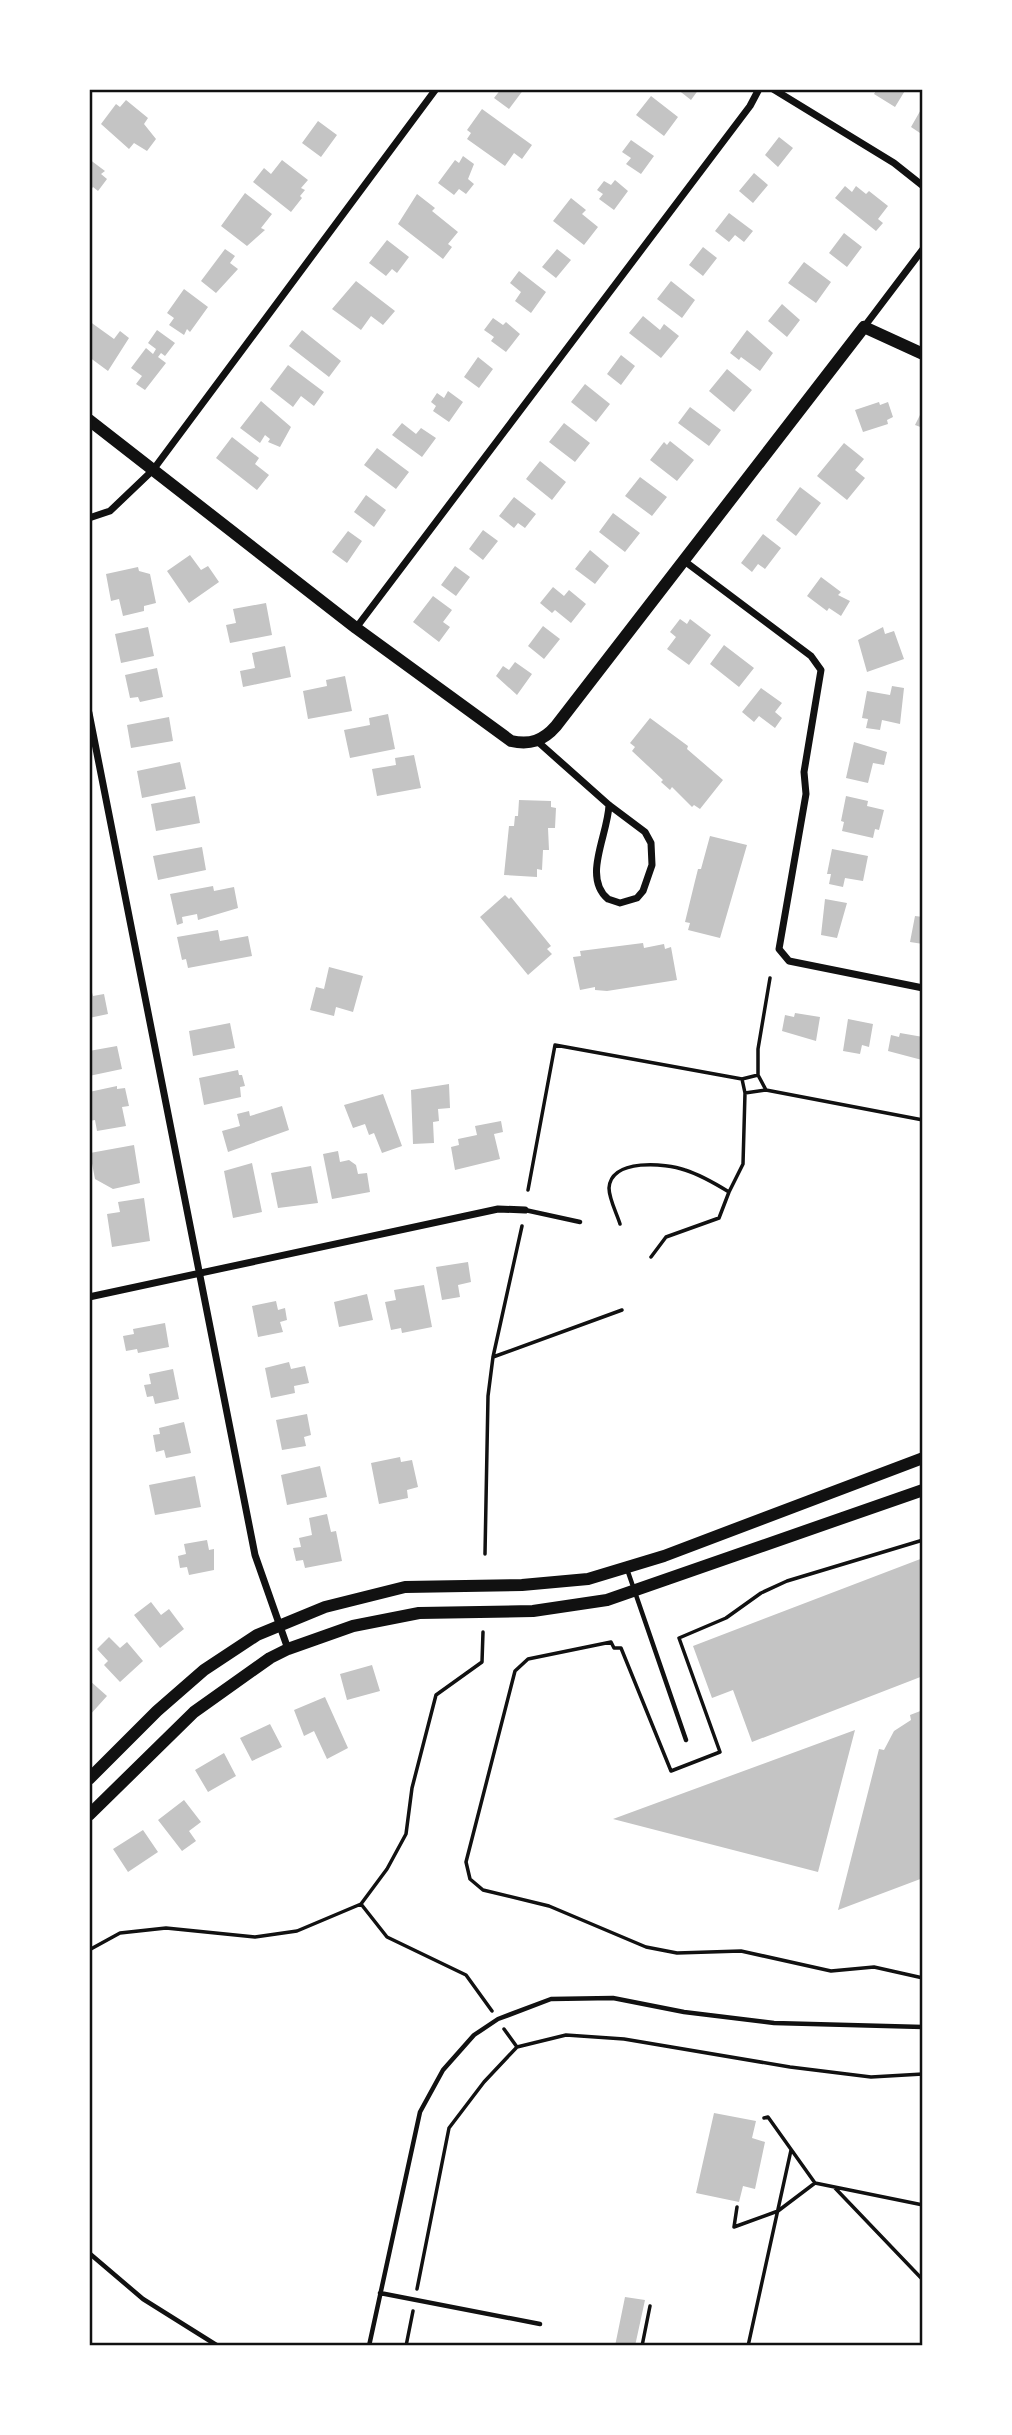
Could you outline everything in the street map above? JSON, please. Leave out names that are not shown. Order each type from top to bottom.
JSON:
[{"type":"main road","points":[[89,420],[356,628],[511,741],[522,743],[537,741],[556,726],[864,327],[923,354]]},
{"type":"main road","points":[[89,1779],[181,1688],[226,1654],[280,1625],[325,1607],[405,1587],[522,1586],[588,1579],[626,1568],[923,1458]]},
{"type":"main road","points":[[89,1815],[194,1712],[258,1665],[288,1649],[353,1626],[419,1613],[533,1612],[607,1600],[923,1490]]},
{"type":"street","points":[[89,518],[110,511],[153,470],[436,89]]},
{"type":"street","points":[[356,628],[750,106],[759,89]]},
{"type":"street","points":[[773,89],[894,163],[923,186]]},
{"type":"street","points":[[864,327],[923,249]]},
{"type":"street","points":[[683,560],[811,656],[821,670],[804,772],[806,794],[779,948],[789,961],[923,988]]},
{"type":"street","points":[[89,713],[255,1555],[288,1649]]},
{"type":"street","points":[[537,741],[609,805],[645,832],[651,843],[648,879],[637,898],[629,901],[608,899],[597,886],[595,874],[608,825],[609,805]]},
{"type":"street","points":[[89,1297],[498,1209],[525,1210]]},
{"type":"lane","points":[[525,1210],[580,1222]]},
{"type":"lane","points":[[626,1568],[686,1740]]},
{"type":"lane","points":[[369,2346],[420,2112],[443,2070],[474,2035],[498,2019],[551,1999],[613,1998],[684,2012],[774,2023],[923,2027]]},
{"type":"lane","points":[[89,2253],[143,2300],[218,2346]]},
{"type":"lane","points":[[380,2293],[540,2324]]},
{"type":"path","points":[[766,1090],[758,1075],[758,1049],[770,978]]},
{"type":"path","points":[[528,1190],[555,1045],[742,1079],[758,1075]]},
{"type":"path","points":[[652,1257],[666,1237],[719,1218],[743,1164],[745,1093],[742,1079]]},
{"type":"path","points":[[745,1093],[766,1090],[923,1119]]},
{"type":"path","points":[[620,1224],[609,1188],[614,1177],[623,1169],[671,1166],[686,1170],[729,1192]]},
{"type":"path","points":[[485,1554],[488,1396],[493,1357],[522,1226]]},
{"type":"path","points":[[493,1357],[621,1310]]},
{"type":"path","points":[[923,1540],[787,1581],[761,1592],[726,1618],[679,1638],[720,1752],[671,1771],[621,1648],[614,1648],[611,1642],[528,1659],[514,1671],[466,1862],[470,1879],[483,1890],[548,1906],[646,1947],[677,1953],[741,1951],[831,1971],[874,1967],[923,1978]]},
{"type":"path","points":[[89,1951],[120,1933],[166,1928],[255,1937],[297,1931],[361,1904],[387,1869],[406,1834],[412,1788],[436,1695],[482,1662],[483,1632]]},
{"type":"path","points":[[361,1904],[387,1937],[466,1975],[517,2047]]},
{"type":"path","points":[[406,2346],[449,2128],[484,2082],[517,2047],[566,2035],[624,2039],[790,2067],[871,2077],[923,2074]]},
{"type":"path","points":[[764,2119],[768,2117],[815,2183],[923,2204]]},
{"type":"path","points":[[748,2346],[791,2150]]},
{"type":"path","points":[[737,2207],[734,2227],[778,2211],[815,2183]]},
{"type":"path","points":[[834,2187],[923,2280]]},
{"type":"path","points":[[642,2346],[650,2306]]},
{"type":"building","points":[[501,89],[524,89],[509,109],[494,98]]},
{"type":"building","points":[[677,89],[699,89],[691,100]]},
{"type":"building","points":[[877,89],[906,89],[895,107],[874,94]]},
{"type":"building","points":[[651,96],[678,117],[664,136],[636,115]]},
{"type":"building","points":[[126,100],[148,118],[144,124],[156,139],[147,151],[134,143],[129,149],[101,124],[116,104],[120,107]]},
{"type":"building","points":[[923,106],[923,135],[911,127]]},
{"type":"building","points":[[482,109],[532,145],[522,159],[514,153],[505,166],[467,139],[471,133],[467,130]]},
{"type":"building","points":[[318,121],[337,135],[321,157],[302,143]]},
{"type":"building","points":[[779,137],[793,148],[778,167],[765,155]]},
{"type":"building","points":[[631,140],[654,156],[641,174],[626,164],[631,158],[622,152]]},
{"type":"building","points":[[463,156],[474,164],[468,179],[474,184],[466,194],[459,189],[454,195],[438,183],[455,160],[459,163]]},
{"type":"building","points":[[89,159],[105,171],[101,174],[107,179],[98,191],[93,187],[89,192]]},
{"type":"building","points":[[282,160],[308,180],[301,188],[305,190],[300,196],[302,198],[291,212],[253,182],[264,168],[271,174]]},
{"type":"building","points":[[754,173],[768,185],[753,203],[739,191]]},
{"type":"building","points":[[615,180],[628,191],[614,210],[599,199],[603,194],[597,190],[604,181],[611,185]]},
{"type":"building","points":[[845,186],[852,192],[856,186],[866,194],[869,191],[888,206],[878,219],[883,223],[876,231],[835,198]]},
{"type":"building","points":[[245,193],[272,214],[261,228],[265,230],[247,246],[221,226]]},
{"type":"building","points":[[417,194],[435,208],[432,211],[458,232],[448,244],[452,247],[443,259],[398,224]]},
{"type":"building","points":[[571,198],[586,210],[582,214],[598,227],[584,245],[553,221]]},
{"type":"building","points":[[729,213],[753,231],[744,242],[735,235],[729,242],[715,231]]},
{"type":"building","points":[[844,233],[862,247],[847,267],[829,253]]},
{"type":"building","points":[[387,240],[409,257],[397,273],[392,269],[386,276],[369,263]]},
{"type":"building","points":[[703,247],[717,258],[703,276],[689,265]]},
{"type":"building","points":[[225,249],[235,256],[230,263],[238,269],[216,293],[201,281]]},
{"type":"building","points":[[557,249],[571,260],[556,278],[542,267]]},
{"type":"building","points":[[804,262],[831,282],[816,303],[788,283]]},
{"type":"building","points":[[519,271],[546,292],[531,313],[515,301],[521,292],[510,283]]},
{"type":"building","points":[[356,281],[395,311],[383,325],[371,316],[361,330],[332,309]]},
{"type":"building","points":[[671,281],[695,300],[682,318],[657,299]]},
{"type":"building","points":[[184,289],[208,307],[190,332],[187,329],[184,335],[169,325],[174,318],[167,313]]},
{"type":"building","points":[[782,304],[800,320],[787,337],[768,321]]},
{"type":"building","points":[[643,316],[660,330],[664,324],[679,336],[661,358],[629,333]]},
{"type":"building","points":[[493,318],[503,325],[506,322],[520,334],[506,352],[491,341],[494,337],[484,330]]},
{"type":"building","points":[[89,321],[114,339],[120,331],[129,338],[108,371],[89,357]]},
{"type":"building","points":[[157,330],[175,343],[165,356],[161,353],[158,357],[166,363],[145,390],[136,384],[142,376],[131,368],[146,348],[153,354],[156,349],[148,343]]},
{"type":"building","points":[[302,330],[341,361],[329,377],[289,346]]},
{"type":"building","points":[[747,330],[773,353],[760,371],[741,357],[739,360],[730,353]]},
{"type":"building","points":[[621,355],[635,366],[621,385],[607,374]]},
{"type":"building","points":[[478,357],[493,369],[479,388],[464,377]]},
{"type":"building","points":[[288,365],[324,392],[314,406],[301,396],[293,407],[270,389]]},
{"type":"building","points":[[727,369],[752,390],[734,412],[709,391]]},
{"type":"building","points":[[585,384],[610,404],[596,422],[571,402]]},
{"type":"building","points":[[448,391],[463,402],[449,422],[433,411],[436,406],[431,402],[437,393],[444,398]]},
{"type":"building","points":[[261,401],[291,427],[280,447],[268,442],[270,439],[265,435],[260,443],[240,428]]},
{"type":"building","points":[[879,402],[880,405],[888,402],[893,417],[887,420],[888,424],[863,432],[855,410]]},
{"type":"building","points":[[690,407],[721,430],[709,446],[678,423]]},
{"type":"building","points":[[923,409],[923,428],[915,425]]},
{"type":"building","points":[[402,423],[416,434],[421,428],[436,438],[422,457],[392,435]]},
{"type":"building","points":[[564,423],[590,443],[575,462],[549,442]]},
{"type":"building","points":[[232,437],[259,458],[255,464],[269,475],[257,490],[216,458]]},
{"type":"building","points":[[670,441],[694,460],[677,481],[650,460],[664,442],[667,445]]},
{"type":"building","points":[[844,443],[864,459],[855,470],[865,478],[847,500],[817,476]]},
{"type":"building","points":[[377,448],[409,472],[396,489],[364,465]]},
{"type":"building","points":[[540,461],[566,482],[552,500],[526,479]]},
{"type":"building","points":[[640,477],[667,497],[652,516],[625,496]]},
{"type":"building","points":[[800,487],[821,503],[796,536],[776,520]]},
{"type":"building","points":[[366,495],[386,510],[374,527],[354,512]]},
{"type":"building","points":[[514,497],[536,514],[525,528],[518,523],[514,528],[499,516]]},
{"type":"building","points":[[613,513],[640,533],[625,552],[599,532]]},
{"type":"building","points":[[483,530],[498,541],[483,560],[469,549]]},
{"type":"building","points":[[348,531],[362,541],[347,563],[332,552]]},
{"type":"building","points":[[763,534],[781,548],[765,569],[758,564],[752,572],[741,563]]},
{"type":"building","points":[[590,550],[609,566],[595,584],[575,569]]},
{"type":"building","points":[[190,555],[201,570],[208,566],[219,582],[189,603],[167,571]]},
{"type":"building","points":[[455,566],[470,577],[456,596],[441,585]]},
{"type":"building","points":[[138,567],[139,571],[150,574],[156,603],[144,606],[144,611],[123,616],[119,599],[111,601],[106,574]]},
{"type":"building","points":[[821,577],[841,592],[838,595],[850,601],[841,616],[829,608],[827,611],[807,596]]},
{"type":"building","points":[[553,587],[564,596],[569,590],[586,604],[571,623],[555,610],[552,613],[540,603]]},
{"type":"building","points":[[433,596],[452,610],[443,622],[450,627],[439,642],[413,622]]},
{"type":"building","points":[[266,603],[272,635],[230,643],[226,625],[236,623],[233,609]]},
{"type":"building","points":[[680,619],[687,624],[690,619],[711,635],[689,665],[667,649],[676,637],[670,632]]},
{"type":"building","points":[[543,626],[560,639],[544,659],[528,646]]},
{"type":"building","points":[[148,627],[154,656],[121,663],[115,634]]},
{"type":"building","points":[[883,627],[885,634],[894,631],[904,659],[867,672],[858,640]]},
{"type":"building","points":[[724,645],[754,668],[739,687],[710,664]]},
{"type":"building","points":[[285,646],[291,677],[243,687],[240,671],[255,668],[252,653]]},
{"type":"building","points":[[515,662],[532,674],[517,695],[496,676],[503,666],[509,670]]},
{"type":"building","points":[[157,668],[163,697],[140,702],[138,697],[130,698],[125,675]]},
{"type":"building","points":[[345,676],[352,711],[308,719],[303,691],[327,686],[326,680]]},
{"type":"building","points":[[892,686],[904,688],[900,724],[882,720],[880,730],[866,728],[868,719],[862,718],[867,691],[890,695]]},
{"type":"building","points":[[761,688],[782,703],[775,712],[782,718],[775,728],[759,716],[754,722],[742,712]]},
{"type":"building","points":[[388,714],[395,749],[350,758],[344,730],[370,725],[369,718]]},
{"type":"building","points":[[169,717],[173,741],[131,748],[127,725]]},
{"type":"building","points":[[650,718],[688,746],[687,749],[723,780],[700,809],[694,805],[692,807],[672,787],[670,790],[632,751],[635,747],[630,743]]},
{"type":"building","points":[[854,742],[887,752],[884,765],[873,763],[868,783],[846,778]]},
{"type":"building","points":[[414,755],[421,788],[377,796],[372,769],[396,765],[395,758]]},
{"type":"building","points":[[180,762],[186,789],[142,798],[137,771]]},
{"type":"building","points":[[195,796],[200,823],[156,831],[151,804]]},
{"type":"building","points":[[846,796],[868,801],[867,806],[884,810],[879,830],[875,829],[873,838],[842,831],[844,822],[841,821]]},
{"type":"building","points":[[519,800],[551,801],[551,807],[556,808],[555,828],[548,828],[549,850],[543,850],[542,870],[537,869],[537,877],[504,875],[509,826],[514,826],[515,816],[518,816]]},
{"type":"building","points":[[710,836],[747,845],[720,938],[688,930],[690,923],[685,922],[698,869],[701,869]]},
{"type":"building","points":[[202,847],[206,870],[158,880],[153,856]]},
{"type":"building","points":[[832,849],[868,856],[863,881],[845,878],[843,887],[829,884],[831,874],[827,874]]},
{"type":"building","points":[[213,886],[214,891],[234,887],[238,908],[198,920],[197,914],[182,917],[183,923],[177,925],[170,894]]},
{"type":"building","points":[[505,895],[509,899],[511,897],[551,946],[547,949],[552,954],[528,975],[480,917]]},
{"type":"building","points":[[825,899],[847,903],[837,938],[821,935]]},
{"type":"building","points":[[915,916],[923,917],[923,944],[910,942]]},
{"type":"building","points":[[218,930],[220,941],[248,936],[252,956],[188,968],[186,959],[182,960],[177,937]]},
{"type":"building","points":[[643,943],[644,948],[664,944],[665,949],[671,947],[677,980],[607,991],[595,990],[595,987],[580,990],[573,957],[581,956],[580,951]]},
{"type":"building","points":[[329,967],[363,976],[353,1012],[336,1007],[334,1016],[310,1010],[316,987],[324,989]]},
{"type":"building","points":[[90,985],[93,996],[104,994],[108,1014],[89,1018]]},
{"type":"building","points":[[795,1013],[820,1017],[816,1041],[782,1031],[785,1015],[794,1017]]},
{"type":"building","points":[[848,1019],[873,1024],[869,1047],[862,1045],[860,1054],[843,1051]]},
{"type":"building","points":[[230,1023],[235,1048],[193,1056],[189,1031]]},
{"type":"building","points":[[900,1033],[923,1037],[922,1060],[888,1051],[891,1035],[899,1037]]},
{"type":"building","points":[[117,1046],[122,1069],[89,1076],[89,1051]]},
{"type":"building","points":[[238,1070],[245,1086],[240,1087],[241,1097],[204,1105],[199,1078]]},
{"type":"building","points":[[449,1084],[450,1108],[438,1109],[439,1121],[433,1122],[434,1143],[413,1144],[411,1090]]},
{"type":"building","points":[[117,1086],[117,1089],[125,1088],[129,1106],[122,1107],[126,1126],[97,1131],[95,1120],[89,1121],[89,1092]]},
{"type":"building","points":[[383,1094],[402,1146],[382,1153],[374,1133],[369,1135],[365,1124],[353,1128],[344,1105]]},
{"type":"building","points":[[282,1106],[289,1130],[228,1152],[222,1131],[240,1126],[237,1114],[249,1111],[250,1116]]},
{"type":"building","points":[[501,1121],[503,1132],[494,1134],[500,1159],[455,1170],[451,1147],[459,1145],[458,1139],[477,1135],[475,1126]]},
{"type":"building","points":[[134,1145],[140,1183],[113,1189],[95,1179],[90,1153]]},
{"type":"building","points":[[338,1151],[340,1162],[349,1160],[356,1165],[358,1174],[367,1173],[370,1192],[332,1199],[323,1154]]},
{"type":"building","points":[[252,1163],[262,1212],[233,1218],[224,1171]]},
{"type":"building","points":[[311,1166],[318,1203],[278,1208],[271,1173]]},
{"type":"building","points":[[144,1198],[150,1241],[112,1247],[107,1214],[120,1212],[118,1202]]},
{"type":"building","points":[[468,1262],[471,1282],[458,1285],[460,1297],[442,1300],[436,1267]]},
{"type":"building","points":[[424,1285],[432,1327],[402,1333],[401,1328],[391,1330],[385,1302],[396,1300],[394,1290]]},
{"type":"building","points":[[367,1294],[373,1320],[339,1327],[334,1302]]},
{"type":"building","points":[[276,1301],[278,1310],[285,1308],[287,1320],[280,1322],[283,1332],[258,1337],[252,1306]]},
{"type":"building","points":[[165,1323],[169,1347],[138,1353],[137,1349],[126,1351],[123,1336],[134,1334],[133,1329]]},
{"type":"building","points":[[289,1362],[291,1369],[305,1366],[309,1383],[294,1386],[295,1393],[271,1398],[265,1368]]},
{"type":"building","points":[[173,1369],[179,1399],[155,1404],[153,1396],[147,1397],[144,1385],[151,1384],[149,1374]]},
{"type":"building","points":[[307,1414],[311,1435],[304,1437],[306,1446],[282,1450],[276,1420]]},
{"type":"building","points":[[184,1422],[191,1453],[166,1458],[164,1450],[156,1452],[153,1435],[160,1434],[159,1428]]},
{"type":"building","points":[[400,1457],[401,1462],[412,1460],[418,1487],[407,1490],[408,1498],[379,1504],[371,1463]]},
{"type":"building","points":[[320,1466],[327,1497],[287,1505],[281,1475]]},
{"type":"building","points":[[195,1476],[201,1507],[155,1515],[149,1485]]},
{"type":"building","points":[[327,1514],[331,1532],[336,1531],[342,1561],[305,1568],[303,1560],[296,1561],[293,1548],[301,1547],[299,1538],[312,1535],[309,1518]]},
{"type":"building","points":[[207,1540],[209,1550],[214,1549],[214,1570],[189,1575],[187,1567],[180,1568],[178,1556],[186,1554],[184,1544]]},
{"type":"building","points":[[923,1558],[923,1676],[752,1742],[733,1690],[712,1698],[693,1646]]},
{"type":"building","points":[[151,1602],[161,1615],[169,1609],[184,1629],[160,1648],[134,1615]]},
{"type":"building","points":[[109,1637],[120,1648],[127,1642],[143,1661],[120,1682],[104,1665],[108,1661],[97,1649]]},
{"type":"building","points":[[372,1665],[380,1691],[347,1700],[340,1674]]},
{"type":"building","points":[[89,1680],[107,1696],[89,1716]]},
{"type":"building","points":[[325,1697],[348,1748],[327,1759],[314,1731],[304,1736],[294,1710]]},
{"type":"building","points":[[923,1710],[923,1878],[838,1910],[879,1749],[884,1750],[894,1731],[911,1720],[910,1715]]},
{"type":"building","points":[[270,1724],[282,1747],[252,1761],[240,1738]]},
{"type":"building","points":[[855,1730],[818,1872],[613,1819]]},
{"type":"building","points":[[224,1753],[236,1776],[208,1792],[195,1770]]},
{"type":"building","points":[[184,1800],[201,1822],[189,1831],[196,1841],[182,1851],[158,1820]]},
{"type":"building","points":[[143,1830],[158,1852],[128,1872],[113,1849]]},
{"type":"building","points":[[714,2113],[756,2121],[752,2138],[765,2142],[755,2189],[743,2186],[739,2202],[696,2193]]},
{"type":"building","points":[[625,2297],[645,2300],[635,2346],[615,2346]]}]
